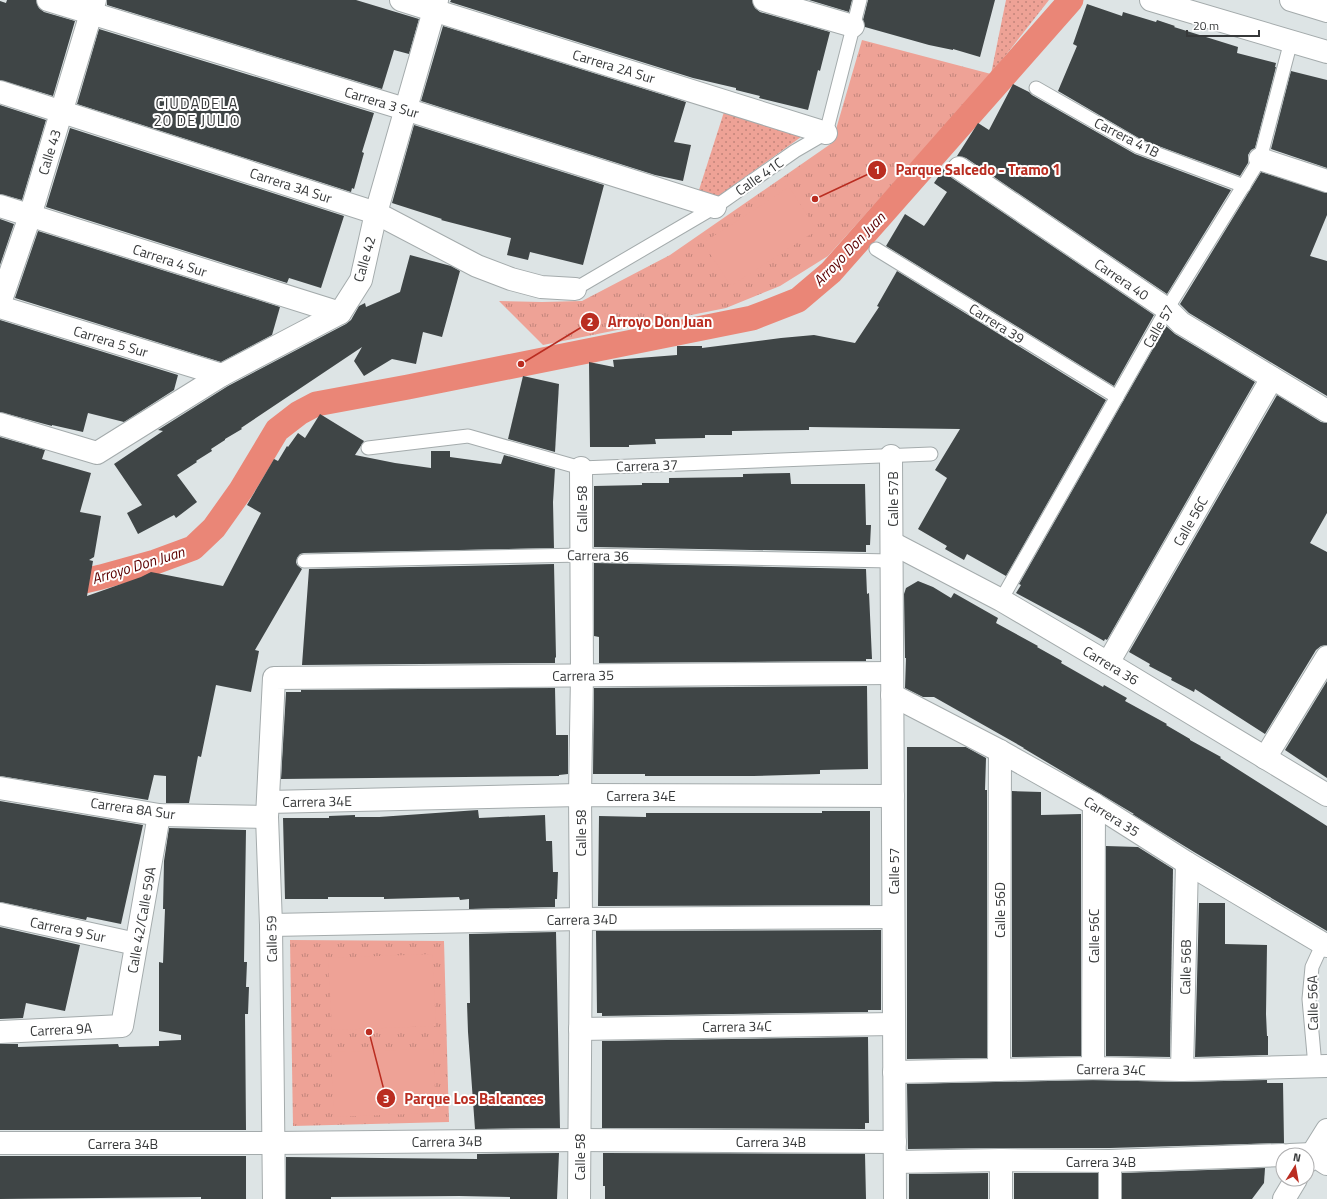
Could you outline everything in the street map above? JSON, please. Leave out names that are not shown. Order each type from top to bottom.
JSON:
[{"type":"street","name":"Carrera 3 Sur","points":[[48,0],[93,6],[405,109],[715,207]]},
{"type":"street","name":"Carrera 2A Sur","points":[[401,0],[435,5],[826,132]]},
{"type":"street","points":[[764,0],[852,26]]},
{"type":"street","points":[[1151,0],[1327,52]]},
{"type":"street","name":"Calle 42","points":[[340,314],[361,280],[376,213],[435,5]]},
{"type":"street","name":"Calle 43","points":[[0,303],[30,216],[93,6]]},
{"type":"street","name":"Carrera 3A Sur","points":[[0,92],[376,213],[477,266],[511,279],[542,287],[575,289]]},
{"type":"street","points":[[1260,159],[1327,181]]},
{"type":"street","name":"Carrera 40","points":[[959,168],[1167,310],[1181,323],[1327,411]]},
{"type":"street","name":"Carrera 4 Sur","points":[[0,206],[340,314]]},
{"type":"street","name":"Carrera 5 Sur","points":[[0,307],[222,375]]},
{"type":"street","points":[[0,424],[97,453],[222,375],[340,314]]},
{"type":"street","name":"Calle 56C","points":[[1108,663],[1272,378]]},
{"type":"street","name":"Calle 57B","points":[[891,456],[892,552]]},
{"type":"street","name":"Calle 58","points":[[579,1199],[581,919],[580,795],[582,675],[581,468]]},
{"type":"street","name":"Carrera 36","points":[[892,552],[1001,600],[1327,795]]},
{"type":"street","name":"Calle 57","points":[[892,552],[895,1199]]},
{"type":"street","points":[[1266,758],[1327,657]]},
{"type":"street","name":"Carrera 35","points":[[274,678],[892,673]]},
{"type":"street","name":"Calle 59","points":[[274,678],[268,809],[271,925],[274,1199]]},
{"type":"street","name":"Carrera 35","points":[[892,695],[1000,751],[1094,804],[1187,863],[1325,945]]},
{"type":"street","name":"Calle 56D","points":[[999,1070],[1000,751]]},
{"type":"street","name":"Carrera 8A Sur","points":[[0,788],[160,815],[268,809]]},
{"type":"street","name":"Carrera 34E","points":[[268,809],[580,795],[893,796]]},
{"type":"street","name":"Calle 56C","points":[[1093,1068],[1094,804]]},
{"type":"street","name":"Calle 42/Calle 59A","points":[[122,1026],[160,815]]},
{"type":"street","name":"Calle 56B","points":[[1182,1070],[1187,863]]},
{"type":"street","name":"Carrera 9 Sur","points":[[0,914],[136,944]]},
{"type":"street","name":"Carrera 34D","points":[[271,925],[581,919],[894,917]]},
{"type":"street","name":"Carrera 34C","points":[[580,1029],[894,1024]]},
{"type":"street","name":"Carrera 9A","points":[[0,1032],[122,1026]]},
{"type":"street","name":"Carrera 34C","points":[[894,1072],[1093,1068],[1182,1070],[1321,1066]]},
{"type":"street","points":[[1315,1160],[1327,1130]]},
{"type":"street","name":"Carrera 34B","points":[[0,1143],[273,1144],[580,1140],[895,1152],[1001,1160],[1110,1161],[1275,1155]]},
{"type":"street","points":[[1001,1160],[1001,1199]]},
{"type":"street","points":[[1110,1161],[1110,1199]]},
{"type":"street","points":[[1284,1199],[1291,1187]]},
{"type":"lane","points":[[826,132],[852,26],[860,0]]},
{"type":"lane","name":"Calle 57","points":[[1001,600],[1167,310],[1260,159],[1291,41]]},
{"type":"lane","name":"Carrera 41B","points":[[1036,88],[1140,146],[1244,186]]},
{"type":"lane","name":"Calle 41C","points":[[575,289],[715,207],[826,132]]},
{"type":"lane","name":"Carrera 39","points":[[876,249],[1117,397]]},
{"type":"lane","name":"Carrera 37","points":[[368,448],[468,436],[581,468],[932,454]]},
{"type":"lane","name":"Carrera 36","points":[[304,561],[582,554],[892,552]]},
{"type":"lane","name":"Calle 56A","points":[[1321,1066],[1309,999],[1312,967],[1325,945]]},
{"type":"green space","points":[[1006,0],[1049,0],[991,74]]},
{"type":"green space","points":[[862,40],[991,74],[828,256],[780,286],[726,308],[543,345],[499,301],[582,301],[670,255],[832,143]]},
{"type":"green space","points":[[724,112],[801,137],[716,198],[698,193]]},
{"type":"green space","points":[[789,187],[817,230],[731,286],[703,243]]},
{"type":"green space","points":[[290,940],[444,941],[449,1122],[293,1126]]},
{"type":"green space","points":[[432,954],[436,1026],[332,1030],[328,958]]},
{"type":"green space","points":[[433,1049],[436,1113],[334,1117],[331,1052]]},
{"type":"building","points":[[7,0],[36,0],[39,8],[44,12],[75,21],[53,96],[0,80],[0,1],[6,3]]},
{"type":"building","points":[[107,0],[356,0],[419,19],[409,54],[394,50],[382,89],[107,5]]},
{"type":"building","points":[[451,0],[752,0],[755,8],[760,12],[830,32],[820,71],[818,70],[808,110],[759,98],[760,96],[736,90],[736,88],[693,78],[450,2]]},
{"type":"building","points":[[809,0],[852,0],[849,12]]},
{"type":"building","points":[[868,0],[995,0],[980,57],[953,49],[929,45],[865,27],[863,20]]},
{"type":"building","points":[[1087,4],[1122,16],[1123,12],[1156,22],[1157,20],[1175,26],[1174,27],[1238,47],[1237,53],[1276,63],[1255,148],[1251,150],[1248,155],[1248,163],[1240,176],[1142,140],[1058,91],[1077,46],[1073,44]]},
{"type":"building","points":[[443,26],[686,102],[674,142],[691,145],[683,181],[655,175],[421,101]]},
{"type":"building","points":[[99,29],[374,113],[362,152],[364,153],[354,189],[352,188],[351,192],[77,104]]},
{"type":"building","points":[[1291,71],[1327,80],[1327,168],[1271,149]]},
{"type":"building","points":[[1013,84],[1135,154],[1231,190],[1167,294],[966,158],[957,156],[978,123],[989,130]]},
{"type":"building","points":[[0,105],[46,120],[22,200],[0,194]]},
{"type":"building","points":[[414,125],[604,185],[583,265],[530,252],[528,260],[507,255],[511,238],[441,220],[442,219],[392,203]]},
{"type":"building","points":[[70,128],[344,216],[321,288],[289,278],[287,283],[46,207]]},
{"type":"building","points":[[947,164],[948,173],[952,178],[1154,315],[1114,386],[886,246],[905,214],[924,226],[927,222],[947,192],[934,183]]},
{"type":"building","points":[[1261,172],[1327,193],[1327,215],[1310,256],[1327,261],[1327,396],[1189,313],[1180,304]]},
{"type":"building","points":[[0,219],[14,224],[0,265]]},
{"type":"building","points":[[38,231],[280,307],[272,335],[221,362],[15,298]]},
{"type":"building","points":[[410,255],[451,266],[460,271],[442,337],[423,332],[416,364],[392,359],[364,376],[354,361],[362,347],[225,439],[211,449],[212,451],[177,475],[197,502],[176,518],[174,515],[138,534],[127,513],[142,505],[114,464],[163,431],[158,430],[228,386],[346,324],[351,320],[359,306],[365,303],[366,307],[400,292]]},
{"type":"building","points":[[897,271],[1106,400],[1006,576],[967,554],[964,560],[945,549],[947,546],[918,529],[947,478],[935,470],[960,429],[809,427],[809,430],[732,431],[732,435],[705,435],[705,438],[655,439],[656,444],[629,445],[629,447],[590,447],[589,362],[614,367],[613,360],[677,355],[677,346],[702,346],[702,348],[814,335],[855,343],[879,307],[877,306]]},
{"type":"building","points":[[0,320],[178,375],[174,390],[124,422],[88,413],[83,432],[52,426],[0,412]]},
{"type":"building","points":[[1166,326],[1175,334],[1255,382],[1107,640],[1105,639],[1104,641],[1016,593],[1021,585],[1019,584]]},
{"type":"building","points":[[523,376],[559,384],[555,452],[508,439]]},
{"type":"building","points":[[1277,395],[1321,422],[1327,423],[1327,513],[1310,543],[1327,552],[1327,645],[1321,646],[1316,650],[1265,734],[1195,689],[1194,692],[1171,680],[1172,678],[1149,666],[1150,664],[1129,652]]},
{"type":"building","points":[[320,414],[364,441],[355,455],[431,468],[431,451],[450,451],[450,457],[501,464],[504,455],[555,469],[553,502],[554,548],[300,554],[296,562],[302,569],[255,650],[259,651],[251,692],[216,685],[201,757],[198,756],[189,803],[166,803],[166,776],[154,775],[148,800],[0,776],[0,437],[45,450],[42,459],[91,473],[80,512],[101,516],[94,557],[89,560],[93,561],[87,596],[151,572],[223,586],[261,513],[247,505],[274,459],[278,461],[287,446],[288,447],[298,433],[305,438]]},
{"type":"building","points":[[790,473],[791,484],[865,484],[866,525],[871,525],[870,545],[866,545],[866,552],[594,547],[594,486],[669,483],[669,478],[743,477],[743,474]]},
{"type":"building","points":[[594,563],[866,569],[867,594],[869,593],[872,659],[866,659],[866,661],[599,663],[599,637],[594,636]]},
{"type":"building","points":[[554,564],[555,663],[302,665],[309,569]]},
{"type":"building","points":[[918,581],[933,587],[951,598],[954,593],[998,618],[996,623],[1038,646],[1037,647],[1062,661],[1061,663],[1103,687],[1104,685],[1127,698],[1125,701],[1167,724],[1166,725],[1190,740],[1221,757],[1220,758],[1327,826],[1327,931],[1024,748],[934,697],[923,697],[905,688],[906,658],[904,594],[906,588]]},
{"type":"building","points":[[1327,681],[1327,778],[1285,750]]},
{"type":"building","points":[[867,686],[868,769],[820,770],[820,774],[753,776],[645,776],[645,774],[593,774],[594,688]]},
{"type":"building","points":[[555,688],[556,735],[568,735],[568,774],[559,776],[281,779],[286,692],[301,692],[301,690]]},
{"type":"building","points":[[907,747],[966,747],[986,758],[987,1058],[907,1059]]},
{"type":"building","points":[[1012,791],[1041,792],[1041,815],[1081,814],[1081,1056],[1012,1057]]},
{"type":"building","points":[[0,801],[143,825],[121,924],[87,917],[86,920],[0,902]]},
{"type":"building","points":[[478,810],[479,818],[545,815],[546,841],[552,841],[553,872],[558,872],[557,899],[555,899],[555,907],[469,909],[469,899],[460,900],[459,897],[384,899],[384,897],[328,897],[328,899],[285,899],[283,818],[329,818],[329,816],[355,815],[355,817],[379,817]]},
{"type":"building","points":[[822,811],[870,811],[870,905],[598,906],[599,816],[646,817],[646,813],[822,813]]},
{"type":"building","points":[[169,828],[246,830],[244,962],[247,962],[246,987],[249,987],[248,1014],[245,1014],[246,1130],[0,1130],[0,1044],[18,1044],[18,1047],[118,1044],[119,1047],[159,1046],[159,1041],[181,1040],[181,1035],[159,1031],[159,962],[163,963],[165,909],[163,909],[164,861]]},
{"type":"building","points":[[1106,846],[1138,847],[1173,869],[1170,1057],[1106,1056]]},
{"type":"building","points":[[1199,903],[1225,903],[1225,944],[1267,945],[1266,1014],[1268,1055],[1195,1057]]},
{"type":"building","points":[[0,927],[80,945],[65,1011],[26,1003],[23,1018],[0,1019]]},
{"type":"building","points":[[881,930],[881,1010],[868,1010],[868,1012],[602,1016],[602,1013],[597,1013],[596,931]]},
{"type":"building","points":[[556,932],[560,1128],[475,1129],[467,1003],[470,1003],[469,934]]},
{"type":"building","points":[[868,1037],[869,1123],[865,1123],[865,1129],[602,1128],[602,1041]]},
{"type":"building","points":[[1093,1080],[1182,1082],[1267,1080],[1267,1083],[1283,1083],[1284,1143],[1110,1148],[908,1149],[907,1084]]},
{"type":"building","points":[[559,1153],[557,1199],[510,1199],[510,1197],[459,1196],[331,1197],[331,1199],[286,1199],[286,1157],[477,1159],[477,1154]]},
{"type":"building","points":[[603,1153],[865,1154],[866,1199],[605,1199],[605,1186],[603,1186]]},
{"type":"building","points":[[0,1156],[246,1156],[246,1199],[201,1199],[201,1197],[0,1199]]},
{"type":"building","points":[[1265,1168],[1264,1183],[1252,1199],[1122,1199],[1122,1173]]},
{"type":"building","points":[[988,1173],[988,1199],[909,1199],[909,1174]]},
{"type":"building","points":[[1014,1173],[1098,1173],[1098,1199],[1014,1199]]},
{"type":"waterway","name":"Arroyo Don Juan","points":[[0,601],[101,577],[155,562],[193,548],[214,528],[241,490],[277,430],[299,413],[316,404],[752,318],[798,300],[831,272],[1071,0]]},
{"type":"place","name":"Parque Salcedo - Tramo 1","points":[[815,199]]},
{"type":"place","name":"Arroyo Don Juan","points":[[521,364]]},
{"type":"place","name":"Parque Los Balcances","points":[[369,1032]]},
{"type":"district","name":"CIUDADELA 20 DE JULIO","points":[[197,112]]}]
